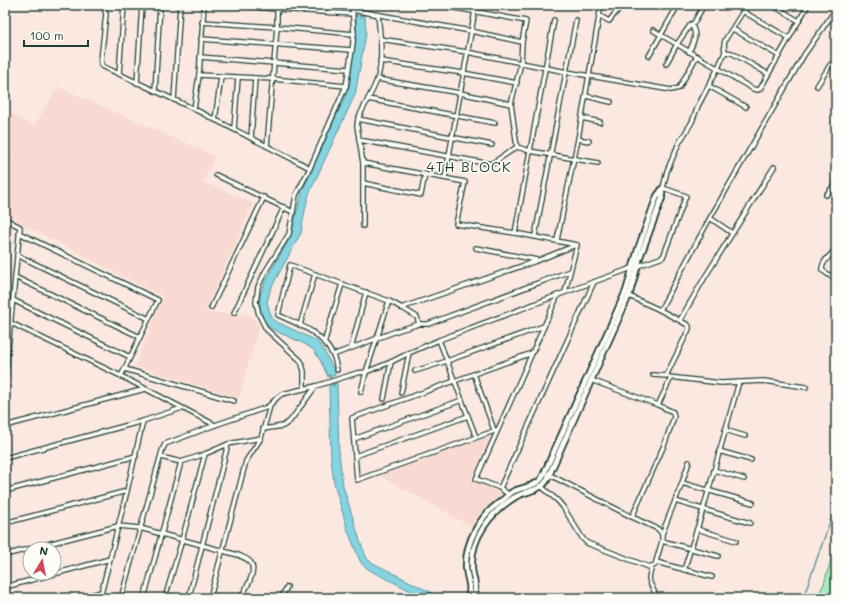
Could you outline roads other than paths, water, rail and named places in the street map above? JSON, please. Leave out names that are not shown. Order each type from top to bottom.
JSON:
[{"type":"street","points":[[103,5],[106,14],[101,60],[102,66],[194,109],[310,168]]},
{"type":"street","points":[[119,74],[124,5]]},
{"type":"street","points":[[137,83],[142,5]]},
{"type":"street","points":[[155,91],[160,5]]},
{"type":"street","points":[[174,100],[180,5]]},
{"type":"street","points":[[194,109],[199,75],[204,5]]},
{"type":"street","points":[[231,5],[352,12],[378,15],[471,31],[522,42]]},
{"type":"street","points":[[304,388],[304,371],[302,361],[266,329],[259,315],[256,302],[260,282],[289,234],[296,194],[310,168],[346,86],[354,34],[352,5]]},
{"type":"street","points":[[445,178],[476,5]]},
{"type":"street","points":[[556,240],[578,139],[601,5]]},
{"type":"street","points":[[600,16],[609,21],[622,5]]},
{"type":"street","points":[[649,56],[678,5]]},
{"type":"street","points":[[666,64],[677,44],[691,24],[692,26],[704,5]]},
{"type":"street","points":[[468,598],[470,586],[467,574],[469,546],[486,514],[513,492],[539,482],[547,473],[629,296],[642,250],[662,198],[667,171],[679,143],[692,122],[698,106],[718,68],[725,52],[725,40],[747,5]]},
{"type":"street","points":[[772,5],[799,21]]},
{"type":"street","points":[[653,30],[756,90],[760,89],[808,5]]},
{"type":"street","points":[[444,6],[526,21],[522,42],[521,63],[511,104],[517,147]]},
{"type":"street","points":[[267,146],[277,27],[277,7]]},
{"type":"street","points":[[660,310],[710,218],[804,55],[836,9]]},
{"type":"street","points":[[744,12],[789,38]]},
{"type":"street","points":[[362,226],[363,163],[357,126],[358,119],[377,79],[380,61],[378,15]]},
{"type":"street","points":[[515,233],[554,20]]},
{"type":"street","points":[[535,236],[576,20]]},
{"type":"street","points":[[202,22],[354,34]]},
{"type":"street","points":[[689,52],[696,37],[692,26]]},
{"type":"street","points":[[733,29],[779,56]]},
{"type":"street","points":[[380,38],[467,52],[567,72],[671,90],[679,88],[697,56]]},
{"type":"street","points":[[201,39],[352,50]]},
{"type":"street","points":[[725,52],[732,53],[768,74]]},
{"type":"street","points":[[200,57],[348,69]]},
{"type":"street","points":[[380,61],[464,73],[517,83]]},
{"type":"street","points":[[817,86],[830,65],[836,63]]},
{"type":"street","points":[[199,75],[273,79],[346,86]]},
{"type":"street","points":[[215,120],[221,76]]},
{"type":"street","points":[[234,129],[238,78]]},
{"type":"street","points":[[251,138],[255,78]]},
{"type":"street","points":[[377,79],[511,104]]},
{"type":"street","points":[[709,86],[746,107]]},
{"type":"street","points":[[586,96],[611,102]]},
{"type":"street","points":[[368,100],[495,123]]},
{"type":"street","points":[[582,118],[600,122]]},
{"type":"street","points":[[358,119],[492,145]]},
{"type":"street","points":[[578,139],[589,141]]},
{"type":"street","points":[[359,140],[491,164],[517,147]]},
{"type":"street","points":[[517,147],[530,151],[598,163]]},
{"type":"street","points":[[363,163],[465,182],[456,224],[535,236],[577,245]]},
{"type":"street","points":[[680,320],[774,166]]},
{"type":"street","points":[[363,183],[421,195],[425,174]]},
{"type":"street","points":[[216,175],[293,212]]},
{"type":"street","points":[[826,195],[836,183]]},
{"type":"street","points":[[638,266],[663,258],[686,196],[663,188]]},
{"type":"street","points":[[473,598],[475,586],[472,573],[472,561],[476,541],[482,529],[495,513],[516,496],[542,486],[546,482],[547,473],[626,291],[638,249],[657,196],[663,188]]},
{"type":"street","points":[[211,308],[264,197]]},
{"type":"street","points":[[234,313],[284,207]]},
{"type":"street","points":[[710,218],[732,233]]},
{"type":"street","points":[[5,219],[20,227],[5,380]]},
{"type":"street","points":[[19,232],[158,300],[121,376]]},
{"type":"street","points":[[401,308],[577,245]]},
{"type":"street","points":[[565,292],[577,245]]},
{"type":"street","points":[[476,248],[538,260]]},
{"type":"street","points":[[836,249],[823,263],[822,267],[822,270],[836,280]]},
{"type":"street","points":[[17,254],[149,318]]},
{"type":"street","points":[[338,370],[334,355],[319,336],[278,315],[290,265],[389,301],[417,317],[419,324]]},
{"type":"street","points":[[210,598],[246,461],[260,438],[270,406],[277,396],[357,373],[366,372],[439,340],[632,268]]},
{"type":"street","points":[[334,355],[399,330],[419,324],[428,324],[570,271]]},
{"type":"street","points":[[832,277],[836,272]]},
{"type":"street","points":[[300,325],[315,274]]},
{"type":"street","points":[[15,277],[140,337]]},
{"type":"street","points":[[500,488],[594,282]]},
{"type":"street","points":[[324,342],[342,284]]},
{"type":"street","points":[[351,348],[366,292]]},
{"type":"street","points":[[508,494],[500,488],[476,479],[496,430],[558,295]]},
{"type":"street","points":[[629,296],[660,310],[689,326],[658,405]]},
{"type":"street","points":[[13,300],[130,357]]},
{"type":"street","points":[[361,392],[389,301]]},
{"type":"street","points":[[11,323],[121,376],[215,425]]},
{"type":"street","points":[[415,371],[544,326]]},
{"type":"street","points":[[439,340],[476,437]]},
{"type":"street","points":[[401,393],[409,353]]},
{"type":"street","points":[[496,430],[357,480],[352,418],[532,354]]},
{"type":"street","points":[[384,399],[391,362]]},
{"type":"street","points":[[125,369],[234,401]]},
{"type":"street","points":[[474,374],[496,430]]},
{"type":"street","points":[[653,375],[713,382],[764,381],[806,387]]},
{"type":"street","points":[[591,380],[673,412],[674,417],[664,443],[632,517]]},
{"type":"street","points":[[684,570],[703,510],[738,382]]},
{"type":"street","points":[[263,429],[283,426],[290,421],[316,386]]},
{"type":"street","points":[[5,426],[145,389]]},
{"type":"street","points":[[354,439],[462,400]]},
{"type":"street","points":[[121,598],[160,457],[165,444],[270,406]]},
{"type":"street","points":[[5,458],[143,421],[182,408]]},
{"type":"street","points":[[355,456],[468,416]]},
{"type":"street","points":[[100,598],[136,456],[143,421]]},
{"type":"street","points":[[725,430],[745,436]]},
{"type":"street","points":[[160,457],[181,462],[228,444],[260,438]]},
{"type":"street","points":[[190,593],[228,444]]},
{"type":"street","points":[[719,451],[751,460]]},
{"type":"street","points":[[165,598],[205,454]]},
{"type":"street","points":[[5,491],[136,456]]},
{"type":"street","points":[[144,598],[181,462]]},
{"type":"street","points":[[654,598],[654,591],[649,577],[652,566],[655,565],[656,562],[662,541],[662,534],[690,462]]},
{"type":"street","points":[[714,470],[744,479]]},
{"type":"street","points":[[547,473],[658,529],[662,534]]},
{"type":"street","points":[[682,483],[753,503]]},
{"type":"street","points":[[542,486],[563,507],[587,543],[649,567],[652,566]]},
{"type":"street","points":[[5,523],[127,491]]},
{"type":"street","points":[[675,501],[750,523]]},
{"type":"street","points":[[5,555],[118,526],[140,528],[223,551],[242,557],[251,562],[252,569],[248,585],[240,598]]},
{"type":"street","points":[[697,529],[736,540]]},
{"type":"street","points":[[662,541],[718,556]]},
{"type":"street","points":[[5,587],[110,559]]},
{"type":"street","points":[[656,562],[712,577]]},
{"type":"street","points":[[281,598],[287,587]]},
{"type":"street","points":[[80,598],[101,592]]},
{"type":"water","points":[[356,15],[365,16],[366,33],[355,95],[309,194],[301,233],[271,288],[267,302],[273,320],[317,341],[335,372],[335,375],[328,377],[320,360],[311,348],[277,332],[268,326],[264,321],[260,308],[260,296],[265,282],[290,238],[302,192],[349,88],[356,31]]},
{"type":"water","points":[[337,383],[339,453],[343,486],[367,559],[442,598],[425,598],[371,571],[360,561],[348,531],[334,483],[331,460],[329,386]]},
{"type":"waterway","points":[[361,5],[361,17]]},
{"type":"waterway","points":[[329,375],[334,386]]},
{"type":"waterway","points":[[803,598],[836,505]]},
{"type":"district","name":"4TH BLOCK","points":[[469,166]]}]
